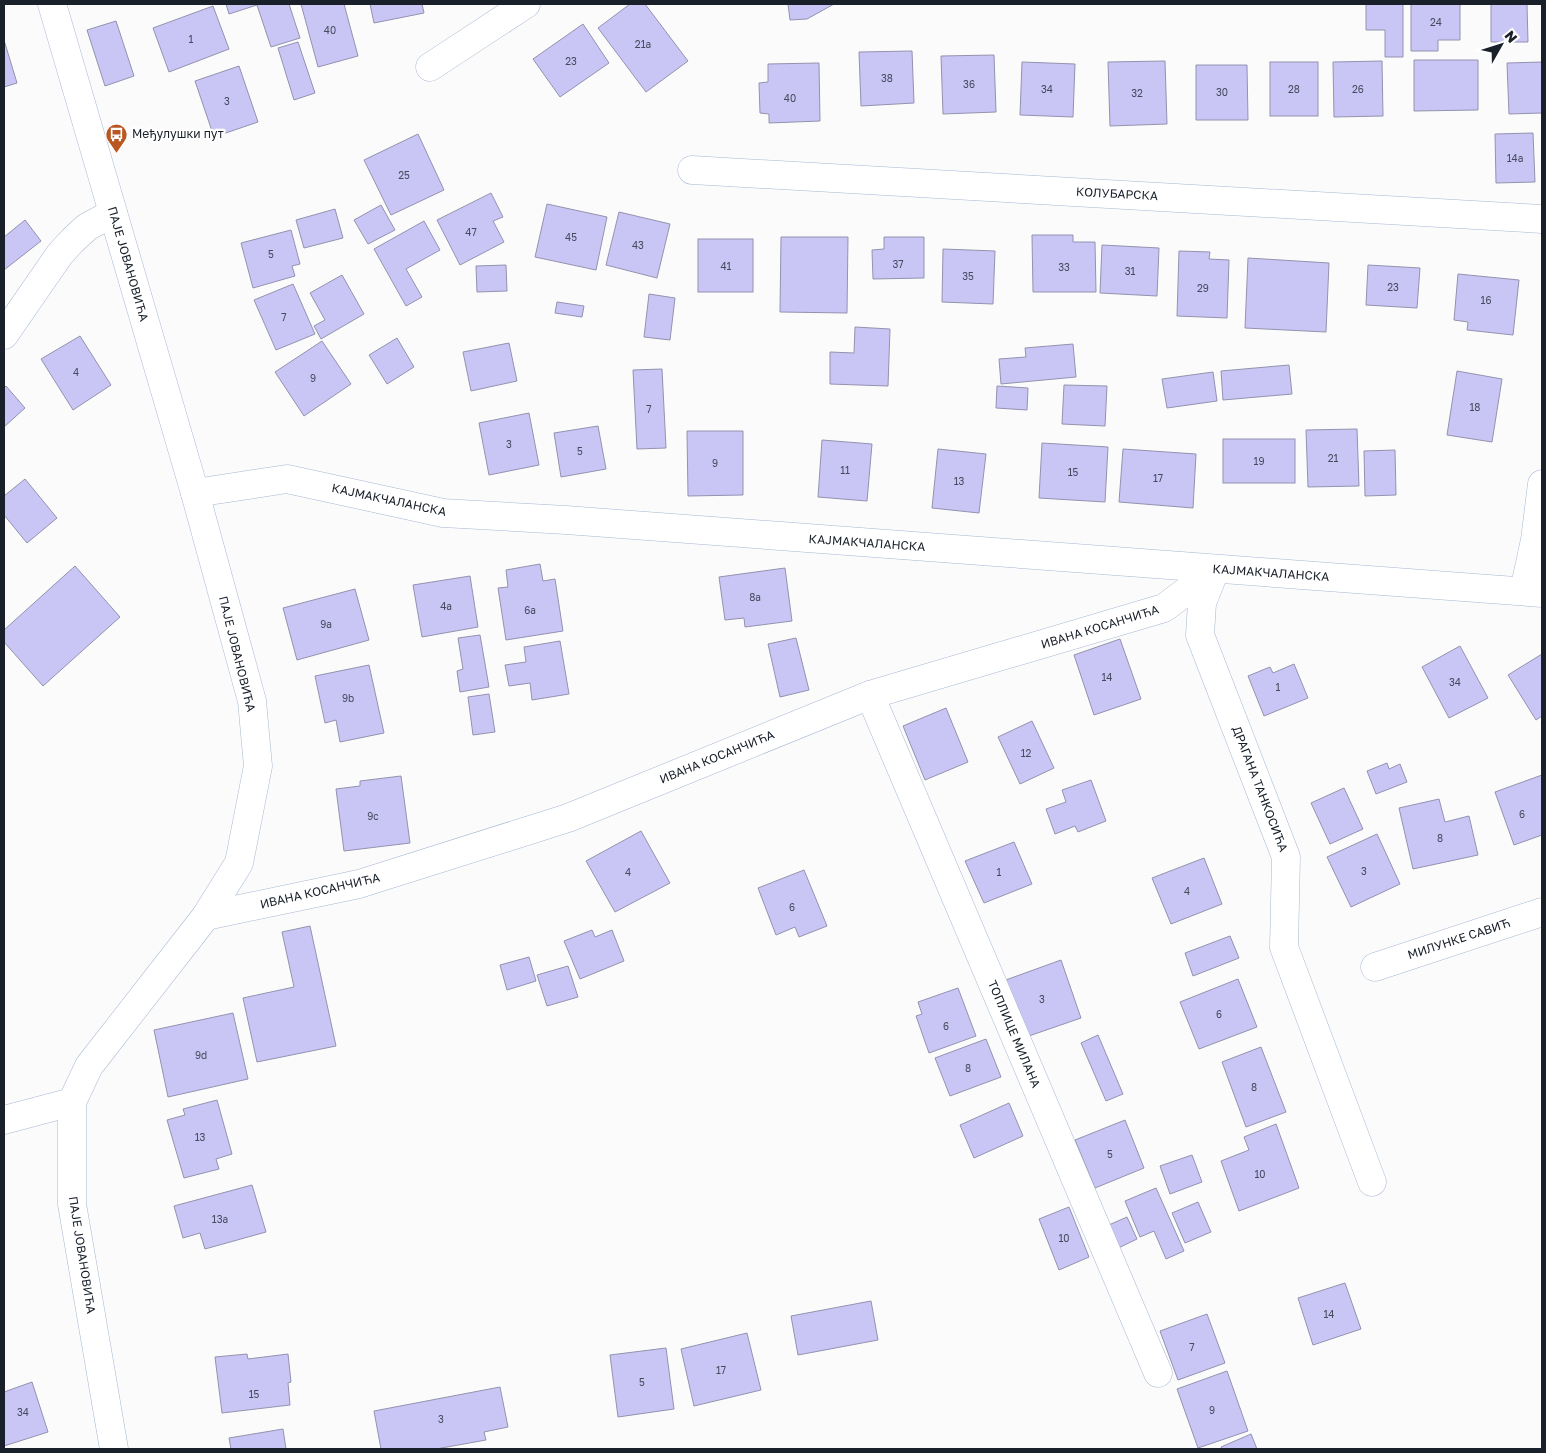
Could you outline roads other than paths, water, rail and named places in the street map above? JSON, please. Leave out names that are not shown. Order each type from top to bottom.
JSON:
[{"type":"street","name":"ПАЈЕ ЈОВАНОВИЋА","points":[[52,4],[195,493],[252,701],[258,766],[239,863],[206,916],[89,1066],[72,1102],[72,1204],[114,1449]]},
{"type":"street","points":[[430,67],[526,4]]},
{"type":"street","name":"КОЛУБАРСКА","points":[[692,170],[1542,219]]},
{"type":"street","points":[[4,335],[60,254],[87,227],[113,212]]},
{"type":"street","name":"КАЈМАКЧАЛАНСКА","points":[[195,493],[287,479],[443,513],[566,520],[1533,592]]},
{"type":"street","points":[[1533,592],[1535,540],[1542,484]]},
{"type":"street","name":"ИВАНА КОСАНЧИЋА","points":[[206,916],[359,884],[568,818],[870,695],[1164,608],[1216,569]]},
{"type":"street","name":"ДРАГАНА ТАНКОСИЋА","points":[[1216,569],[1202,603],[1200,635],[1286,857],[1284,947],[1372,1182]]},
{"type":"street","name":"ТОПЛИЦЕ МИЛАНА","points":[[870,695],[1158,1373]]},
{"type":"street","name":"МИЛУНКЕ САВИЋ","points":[[1375,967],[1542,912]]},
{"type":"street","points":[[4,1120],[72,1102]]},
{"type":"place","name":"Међулушки пут","points":[[116,153]]}]
